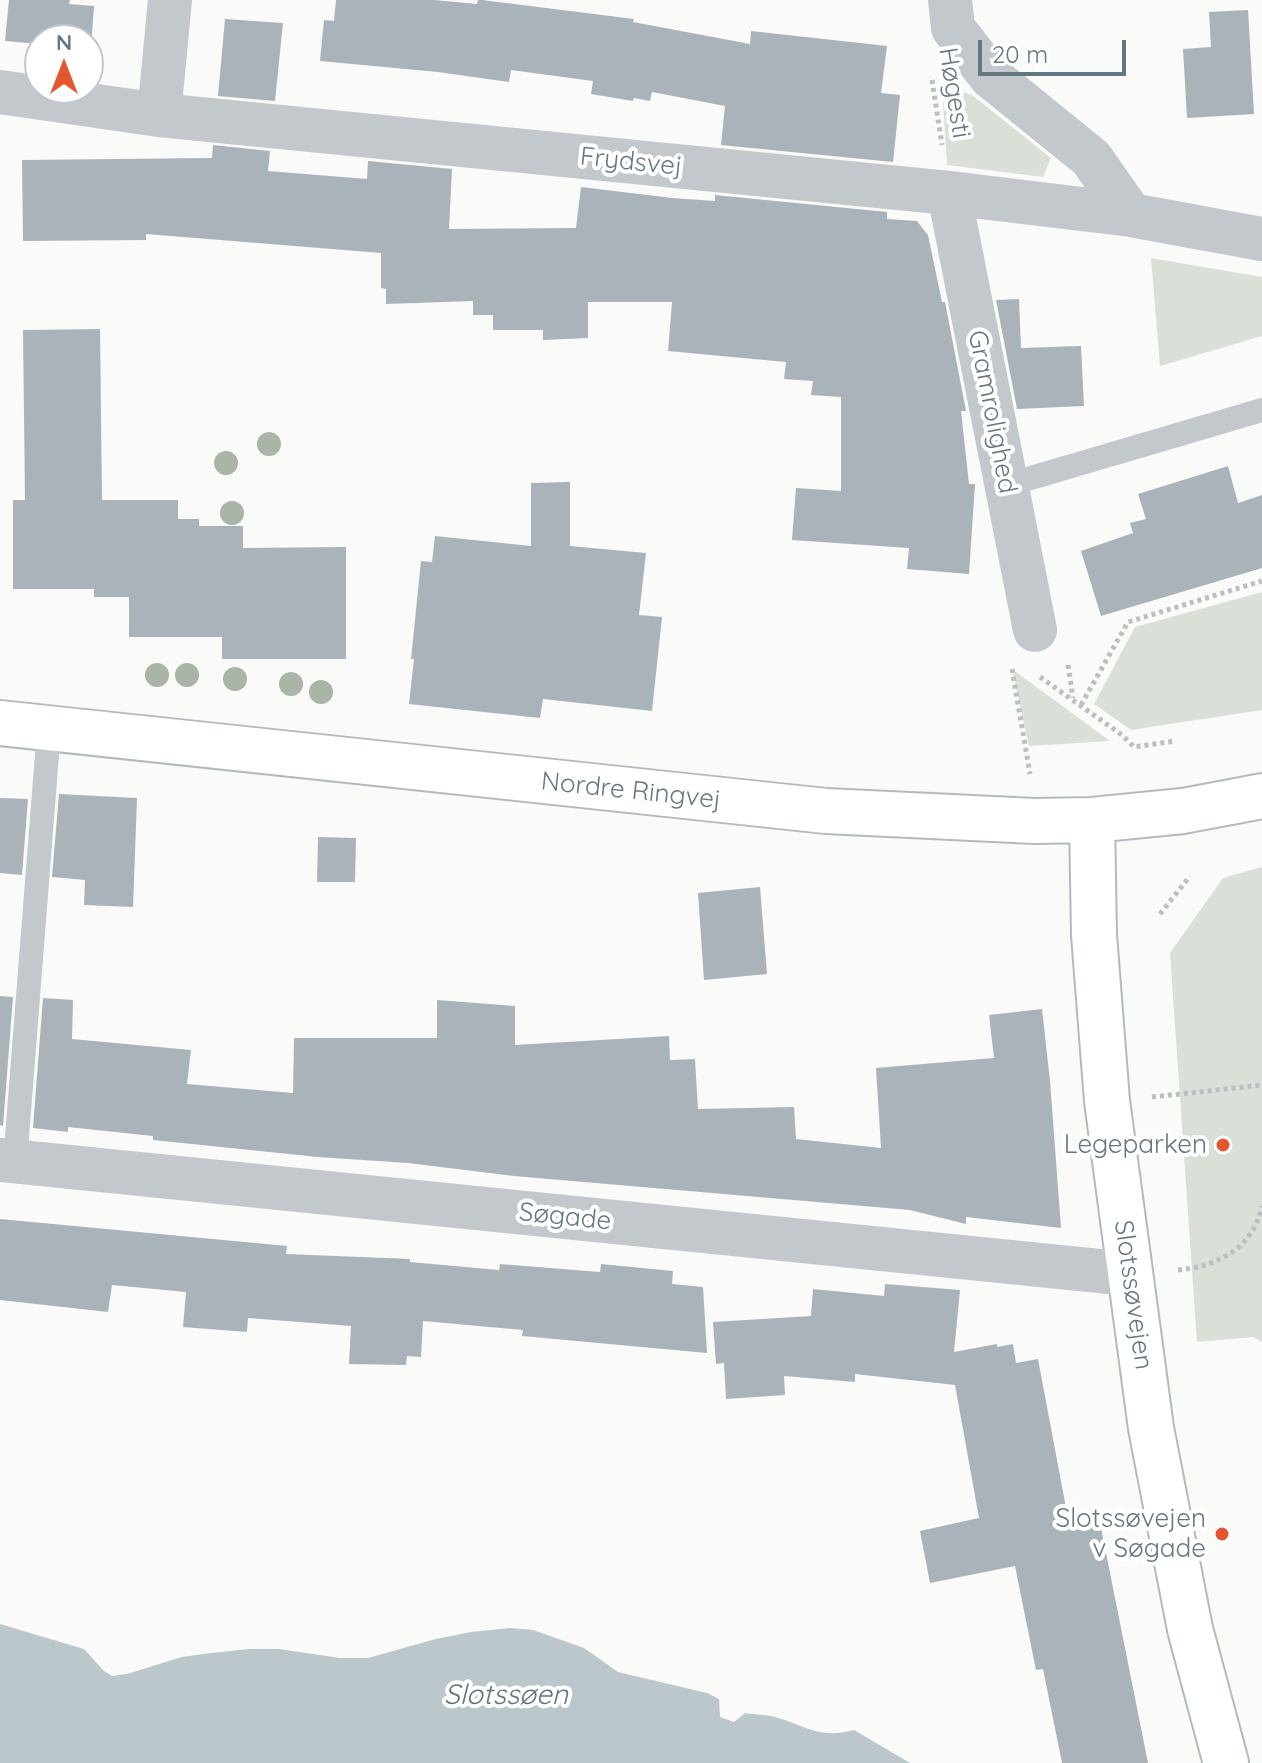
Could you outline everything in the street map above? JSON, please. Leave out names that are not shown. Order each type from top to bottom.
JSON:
[{"type":"main road","name":"Nordre Ringvej","points":[[0,723],[810,809],[1038,821],[1092,820],[1183,811],[1262,796]]},
{"type":"main road","name":"Slotssøvejen","points":[[1092,820],[1094,935],[1107,1101],[1129,1274],[1151,1428],[1190,1629],[1226,1763]]},
{"type":"street","points":[[159,115],[170,0]]},
{"type":"street","points":[[950,0],[953,28],[991,77],[1091,158],[1131,215]]},
{"type":"street","name":"Frydsvej","points":[[0,92],[159,115],[949,193],[1131,215],[1262,239]]},
{"type":"street","name":"Gramrolighed","points":[[949,193],[1007,485],[1022,643]]},
{"type":"street","name":"Søgade","points":[[8,1161],[1129,1274]]},
{"type":"lane","points":[[1007,485],[1262,410]]},
{"type":"lane","points":[[8,1161],[49,729]]},
{"type":"path","name":"Høgesti","points":[[931,76],[949,193]]},
{"type":"path","points":[[1081,705],[1128,622],[1262,581]]},
{"type":"path","points":[[1022,643],[1038,821]]},
{"type":"path","points":[[1035,674],[1122,735],[1134,747],[1175,741]]},
{"type":"path","points":[[1160,914],[1190,876]]},
{"type":"path","points":[[1185,1093],[1262,1085]]},
{"type":"path","points":[[1129,1274],[1203,1267],[1239,1249],[1259,1218],[1262,1206]]},
{"type":"shaded area","points":[[963,92],[972,95],[1051,158],[1043,177],[947,165],[943,102],[954,105]]},
{"type":"shaded area","points":[[1151,258],[1262,277],[1262,336],[1160,366]]},
{"type":"shaded area","points":[[1262,592],[1262,710],[1131,730],[1094,704],[1135,627]]},
{"type":"shaded area","points":[[1012,669],[1110,741],[1029,746]]},
{"type":"shaded area","name":"Legeparken","points":[[1262,867],[1262,1342],[1253,1337],[1197,1342],[1170,953],[1223,878]]},
{"type":"water","name":"Slotssøen","points":[[0,1624],[84,1649],[112,1676],[182,1657],[211,1653],[279,1649],[340,1658],[368,1658],[471,1632],[510,1628],[533,1630],[584,1648],[618,1672],[707,1693],[719,1699],[720,1717],[734,1722],[745,1713],[774,1717],[823,1733],[854,1730],[910,1763],[0,1763]]},
{"type":"building","points":[[9,0],[70,0],[69,4],[94,6],[93,24],[24,24],[24,43],[5,41]]},
{"type":"building","points":[[336,0],[434,0],[477,4],[478,0],[482,0],[634,19],[633,22],[750,44],[751,31],[887,46],[881,93],[900,95],[893,162],[721,145],[725,106],[652,92],[650,101],[591,94],[593,81],[511,70],[509,82],[320,61],[324,20],[334,21]]},
{"type":"building","points":[[1248,10],[1254,114],[1187,118],[1183,49],[1211,47],[1209,12]]},
{"type":"building","points":[[225,19],[283,23],[275,101],[218,96]]},
{"type":"building","points":[[213,145],[270,151],[268,171],[367,179],[368,161],[452,169],[449,229],[576,228],[581,187],[672,198],[715,201],[715,195],[887,212],[887,219],[917,221],[928,235],[942,302],[945,302],[966,411],[961,411],[969,484],[975,484],[969,574],[907,569],[909,548],[792,540],[796,488],[841,491],[841,397],[811,395],[813,381],[784,379],[786,362],[668,351],[672,302],[588,302],[588,338],[543,340],[543,330],[493,330],[493,315],[473,315],[473,301],[386,304],[386,289],[381,288],[381,253],[146,234],[146,240],[23,241],[22,160],[212,158]]},
{"type":"building","points":[[1019,299],[1021,348],[1081,346],[1084,406],[1017,409],[996,300]]},
{"type":"building","points":[[100,329],[102,500],[178,500],[178,519],[199,519],[199,526],[243,526],[243,548],[346,547],[346,659],[222,659],[222,637],[129,637],[129,597],[94,597],[94,589],[13,589],[13,500],[25,500],[23,330]]},
{"type":"building","points":[[1228,466],[1238,503],[1262,495],[1262,568],[1101,616],[1081,551],[1133,533],[1130,523],[1146,519],[1138,494]]},
{"type":"building","points":[[570,482],[570,546],[646,553],[639,615],[662,617],[652,711],[543,699],[540,718],[409,704],[421,561],[432,562],[435,536],[531,546],[531,483]]},
{"type":"building","points":[[59,794],[137,798],[133,907],[84,905],[85,880],[52,877]]},
{"type":"building","points":[[0,798],[28,799],[22,875],[0,873]]},
{"type":"building","points":[[318,837],[356,838],[355,882],[317,882]]},
{"type":"building","points":[[760,887],[767,974],[704,980],[698,893]]},
{"type":"building","points":[[0,996],[13,997],[3,1126],[0,1125]]},
{"type":"building","points":[[43,998],[73,1000],[72,1039],[191,1050],[187,1084],[293,1093],[294,1038],[437,1038],[437,1000],[515,1006],[515,1045],[669,1036],[670,1060],[695,1059],[698,1109],[794,1107],[796,1139],[881,1148],[876,1068],[994,1058],[989,1015],[1042,1009],[1061,1228],[966,1217],[966,1224],[910,1210],[318,1157],[153,1140],[153,1136],[68,1127],[68,1132],[33,1128]]},
{"type":"building","points":[[0,1219],[287,1246],[286,1254],[410,1259],[410,1262],[499,1270],[500,1264],[600,1272],[601,1264],[673,1271],[672,1284],[703,1287],[707,1353],[522,1336],[523,1330],[423,1321],[421,1357],[407,1356],[406,1365],[349,1364],[351,1326],[248,1318],[247,1332],[183,1327],[186,1292],[112,1285],[108,1312],[0,1300]]},
{"type":"building","points":[[885,1284],[960,1290],[954,1352],[1013,1344],[1016,1363],[1038,1359],[1070,1529],[1100,1523],[1148,1763],[1062,1763],[1043,1669],[1036,1670],[1015,1566],[930,1583],[920,1531],[979,1518],[955,1385],[855,1374],[855,1382],[784,1376],[785,1395],[726,1399],[724,1363],[716,1364],[713,1322],[811,1316],[813,1289],[884,1296]]},
{"type":"place","name":"Legeparken","points":[[1223,1145]]},
{"type":"place","name":"Slotssøvejen v Søgade","points":[[1222,1534]]}]
